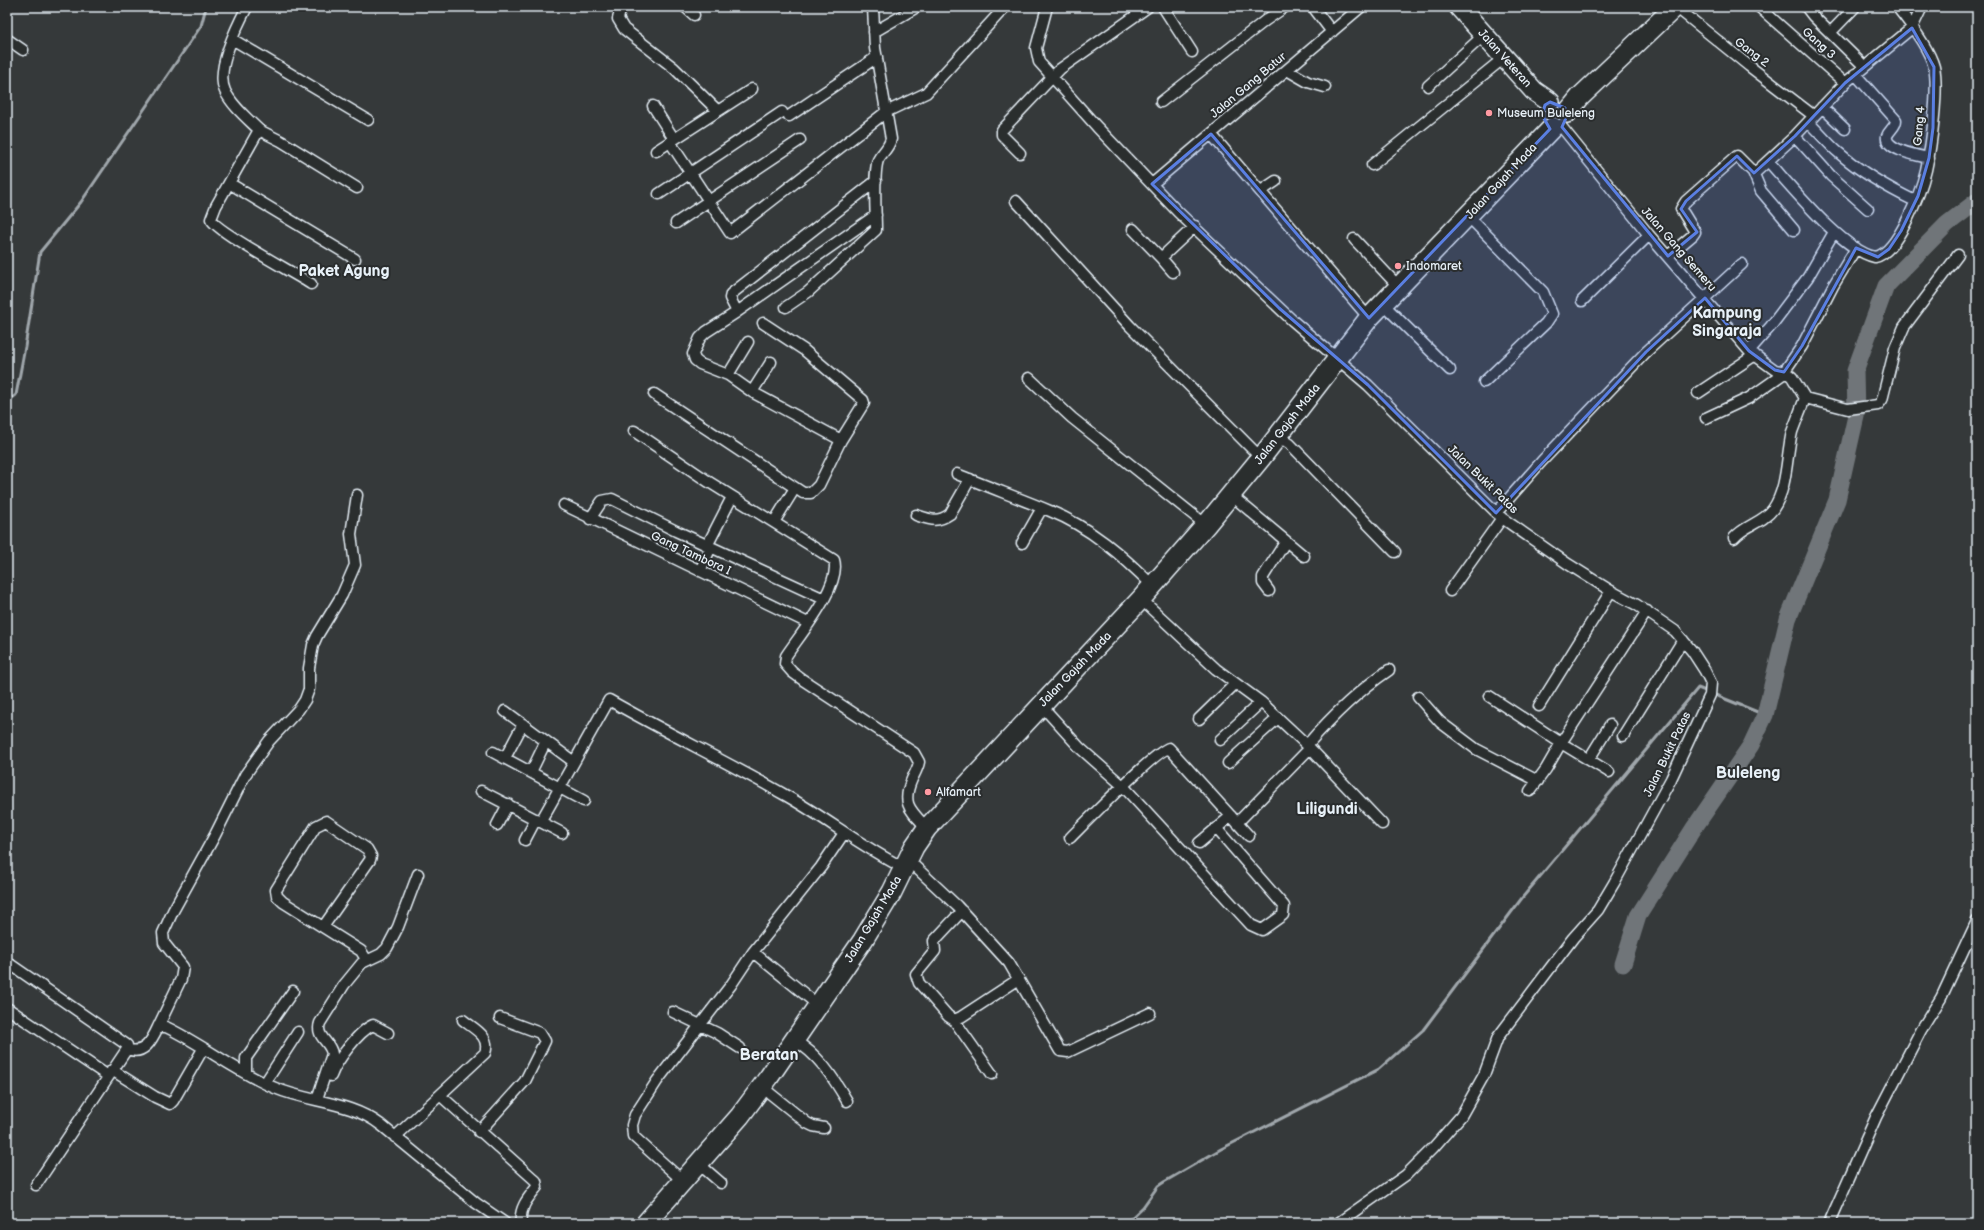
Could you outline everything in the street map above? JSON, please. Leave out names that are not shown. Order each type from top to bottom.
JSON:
[{"type":"highway","name":"Jalan Veteran","points":[[1459,7],[1505,57],[1554,114]]},
{"type":"highway","name":"Jalan Gajah Mada","points":[[646,1223],[684,1182],[740,1116],[762,1086],[863,940],[927,828],[1147,593],[1232,495],[1369,318],[1539,140],[1554,114],[1580,97],[1675,7]]},
{"type":"street","points":[[247,7],[232,39],[224,69],[222,82],[223,87],[233,103],[259,130],[281,141],[357,188]]},
{"type":"street","points":[[621,7],[617,16],[621,25],[674,68],[717,110]]},
{"type":"street","points":[[685,7],[694,15]]},
{"type":"street","points":[[786,306],[808,292],[876,230],[876,181],[878,159],[888,148],[892,139],[877,57],[873,7]]},
{"type":"street","points":[[874,32],[917,7]]},
{"type":"street","points":[[653,106],[690,173],[730,233],[886,112],[926,93],[1005,7]]},
{"type":"street","points":[[1047,7],[1036,48],[1037,59],[1097,127],[1152,184],[1279,308],[1337,359]]},
{"type":"street","points":[[1020,153],[1000,133],[1052,76],[1073,59],[1148,7]]},
{"type":"street","points":[[1163,7],[1192,52]]},
{"type":"street","points":[[1160,102],[1285,7]]},
{"type":"street","points":[[1313,7],[1332,32]]},
{"type":"street","name":"Jalan Gang Batur","points":[[1152,184],[1361,7]]},
{"type":"street","name":"Gang 2","points":[[1675,7],[1811,119],[1837,151],[1857,167],[1884,185],[1915,201]]},
{"type":"street","name":"Gang 3","points":[[1759,7],[1844,83]]},
{"type":"street","points":[[1806,7],[1808,11],[1864,66]]},
{"type":"street","points":[[1830,33],[1855,7]]},
{"type":"street","name":"Gang 4","points":[[1856,248],[1875,257],[1882,255],[1889,249],[1901,231],[1926,172],[1933,128],[1934,67],[1912,28],[1897,7]]},
{"type":"street","points":[[1753,172],[1768,161],[1795,136],[1844,83],[1912,28],[1922,7]]},
{"type":"street","points":[[1428,86],[1484,35]]},
{"type":"street","points":[[7,39],[23,50]]},
{"type":"street","points":[[232,39],[368,120]]},
{"type":"street","points":[[659,194],[690,173],[877,57]]},
{"type":"street","points":[[1372,165],[1505,57]]},
{"type":"street","points":[[1287,70],[1308,82],[1325,87]]},
{"type":"street","points":[[1855,74],[1896,120],[1896,123],[1887,136],[1887,140],[1891,145],[1908,153],[1928,158]]},
{"type":"street","points":[[656,151],[717,110],[752,89]]},
{"type":"street","points":[[1822,107],[1845,129]]},
{"type":"street","name":"Jalan Gang Semeru","points":[[1554,114],[1649,235],[1752,353],[1775,370],[1785,372],[1796,382],[1806,398]]},
{"type":"street","points":[[259,130],[212,214],[211,219],[213,223],[311,284]]},
{"type":"street","points":[[1211,134],[1369,318]]},
{"type":"street","points":[[1795,136],[1831,176],[1868,209]]},
{"type":"street","points":[[676,223],[800,140]]},
{"type":"street","points":[[1668,256],[1695,232],[1681,208],[1686,201],[1737,156],[1753,172],[1761,191],[1794,230]]},
{"type":"street","points":[[1706,418],[1749,398],[1785,372],[1802,346],[1833,286],[1856,248],[1834,232],[1768,161]]},
{"type":"street","points":[[738,312],[730,298],[731,294],[876,181]]},
{"type":"street","points":[[1261,191],[1276,181]]},
{"type":"street","points":[[229,183],[355,259]]},
{"type":"street","points":[[1016,201],[1130,326],[1261,458]]},
{"type":"street","points":[[841,440],[752,392],[728,375],[700,364],[695,360],[693,354],[700,338],[706,332],[738,312],[876,215]]},
{"type":"street","points":[[1468,216],[1543,292],[1552,314],[1546,323],[1484,382]]},
{"type":"street","points":[[1161,258],[1194,226]]},
{"type":"street","points":[[1132,229],[1173,272]]},
{"type":"street","points":[[1698,393],[1752,353],[1808,277],[1834,232]]},
{"type":"street","points":[[1582,301],[1649,235]]},
{"type":"street","points":[[1354,239],[1399,287]]},
{"type":"street","points":[[1734,538],[1742,529],[1765,518],[1776,504],[1784,480],[1792,432],[1806,398],[1848,410],[1876,406],[1882,400],[1895,348],[1904,327],[1958,255]]},
{"type":"street","points":[[1450,591],[1499,515],[1542,462],[1646,352],[1742,264]]},
{"type":"street","points":[[1382,304],[1450,370]]},
{"type":"street","points":[[654,394],[796,488],[808,493],[815,490],[841,440],[864,403],[863,400],[804,350],[763,323]]},
{"type":"street","points":[[728,375],[748,342]]},
{"type":"street","name":"Jalan Bukit Patas","points":[[1337,359],[1368,385],[1499,515],[1612,591],[1666,623],[1683,640],[1705,671],[1710,691],[1671,779],[1614,883],[1593,916],[1573,938],[1498,1037],[1484,1075],[1461,1116],[1433,1148],[1406,1174],[1338,1223]]},
{"type":"street","points":[[752,392],[771,362]]},
{"type":"street","points":[[1029,378],[1072,418],[1206,525]]},
{"type":"street","points":[[634,430],[732,497],[834,560],[836,565],[834,576],[824,599],[786,656],[784,662],[786,666],[803,680],[914,753],[919,759],[919,764],[908,790],[906,800],[910,809],[927,828]]},
{"type":"street","points":[[1278,436],[1290,444],[1395,552]]},
{"type":"street","points":[[957,474],[1065,518],[1100,539],[1127,560],[1147,593],[1216,669],[1261,702],[1309,747],[1382,824]]},
{"type":"street","points":[[916,515],[935,521],[946,517],[950,514],[970,479]]},
{"type":"street","points":[[774,522],[796,488]]},
{"type":"street","points":[[127,1049],[138,1052],[151,1041],[181,979],[183,971],[180,963],[164,943],[163,933],[173,911],[206,854],[245,775],[269,741],[295,714],[305,700],[309,689],[313,645],[342,595],[355,565],[351,534],[357,495]]},
{"type":"street","points":[[1232,495],[1304,556]]},
{"type":"street","points":[[700,571],[709,547],[732,497]]},
{"type":"street","points":[[590,519],[602,501],[612,499],[709,547],[824,599]]},
{"type":"street","name":"Gang Tambora I","points":[[564,506],[808,623]]},
{"type":"street","points":[[1022,543],[1042,508]]},
{"type":"street","points":[[1269,591],[1263,583],[1263,577],[1286,540]]},
{"type":"street","points":[[1538,706],[1612,591]]},
{"type":"street","points":[[1530,791],[1538,781],[1561,743],[1648,611]]},
{"type":"street","points":[[1623,736],[1683,640]]},
{"type":"street","points":[[1199,843],[1216,828],[1234,820],[1309,747],[1336,713],[1353,696],[1390,670]]},
{"type":"street","points":[[1199,719],[1235,684]]},
{"type":"street","points":[[1489,696],[1609,772]]},
{"type":"street","points":[[1418,697],[1440,722],[1476,749],[1538,781]]},
{"type":"street","points":[[525,840],[560,788],[609,700],[673,737],[700,748],[746,772],[813,811],[844,834],[878,855],[906,864],[962,911],[1009,963],[1057,1047],[1064,1053],[1150,1013]]},
{"type":"street","points":[[1220,740],[1261,702]]},
{"type":"street","points":[[1041,705],[1080,748],[1123,786],[1247,921],[1257,929],[1262,930],[1283,915],[1284,906],[1216,828]]},
{"type":"street","points":[[505,711],[574,762]]},
{"type":"street","points":[[1228,762],[1278,718]]},
{"type":"street","points":[[505,758],[523,724]]},
{"type":"street","points":[[1589,759],[1610,725]]},
{"type":"street","points":[[531,772],[546,741]]},
{"type":"street","points":[[1070,838],[1123,786],[1160,753],[1169,748],[1249,836]]},
{"type":"street","points":[[493,752],[584,801]]},
{"type":"street","points":[[481,790],[562,833]]},
{"type":"street","points":[[497,825],[508,804]]},
{"type":"street","points":[[322,927],[359,877],[371,856],[367,849],[326,821],[316,826],[276,890],[276,893],[283,902],[322,927],[360,951],[366,959]]},
{"type":"street","points":[[684,1182],[636,1140],[632,1131],[635,1115],[649,1092],[731,985],[754,952],[790,908],[844,834]]},
{"type":"street","points":[[321,1100],[332,1054],[330,1047],[320,1035],[319,1026],[344,985],[366,959],[381,954],[392,940],[418,874]]},
{"type":"street","points":[[962,911],[934,941],[935,951],[916,974],[919,983],[948,1016],[954,1020],[992,1074]]},
{"type":"street","points":[[1829,1223],[1883,1102],[1921,1030],[1942,998],[1977,921]]},
{"type":"street","points":[[754,952],[818,1005]]},
{"type":"street","points":[[7,962],[126,1043],[127,1049],[36,1185]]},
{"type":"street","points":[[954,1020],[961,1018],[1019,979]]},
{"type":"street","points":[[246,1073],[246,1058],[293,991]]},
{"type":"street","points":[[7,1008],[110,1073],[155,1098],[170,1104],[173,1102],[204,1049]]},
{"type":"street","points":[[673,1012],[717,1033],[740,1048]]},
{"type":"street","points":[[479,1132],[525,1082],[545,1041],[540,1033],[500,1018]]},
{"type":"street","points":[[396,1137],[479,1059],[487,1048],[487,1043],[482,1035],[463,1020]]},
{"type":"street","points":[[321,1100],[333,1070],[341,1056],[365,1029],[373,1025],[388,1033]]},
{"type":"street","points":[[158,1027],[166,1027],[265,1084],[288,1093],[321,1100],[366,1114],[476,1203],[505,1223]]},
{"type":"street","points":[[265,1084],[298,1032]]},
{"type":"street","points":[[794,1040],[815,1056],[835,1080],[847,1101]]},
{"type":"street","points":[[762,1086],[807,1123],[824,1128]]},
{"type":"street","points":[[441,1096],[479,1132],[535,1179],[537,1184],[520,1213],[521,1223]]},
{"type":"street","points":[[699,1164],[720,1183]]},
{"type":"highlighted area","points":[[1912,28],[1934,67],[1933,128],[1929,158],[1918,196],[1901,231],[1889,249],[1878,257],[1856,248],[1802,346],[1784,372],[1775,370],[1749,351],[1705,298],[1646,352],[1496,513],[1368,385],[1279,308],[1152,184],[1211,134],[1369,318],[1550,129],[1542,115],[1545,105],[1550,102],[1565,108],[1566,118],[1562,127],[1668,256],[1697,232],[1681,209],[1686,201],[1737,156],[1754,173],[1795,136],[1845,83]]},
{"type":"waterway","points":[[7,402],[16,395],[40,252],[81,202],[201,26],[206,7]]},
{"type":"waterway","points":[[1623,964],[1638,916],[1694,828],[1751,745],[1765,715],[1788,619],[1837,500],[1856,416],[1855,371],[1886,286],[1947,224],[1977,201]]},
{"type":"waterway","points":[[1126,1223],[1143,1207],[1158,1186],[1164,1182],[1221,1149],[1379,1069],[1423,1030],[1522,898],[1698,688],[1765,715]]},
{"type":"place","name":"Museum Buleleng","points":[[1489,113]]},
{"type":"place","name":"Indomaret","points":[[1398,266]]},
{"type":"place","name":"Alfamart","points":[[928,792]]},
{"type":"district","name":"Paket Agung","points":[[344,270]]},
{"type":"district","name":"Kampung Singaraja","points":[[1727,321]]},
{"type":"district","name":"Buleleng","points":[[1748,772]]},
{"type":"district","name":"Liligundi","points":[[1327,808]]},
{"type":"district","name":"Beratan","points":[[769,1054]]}]
